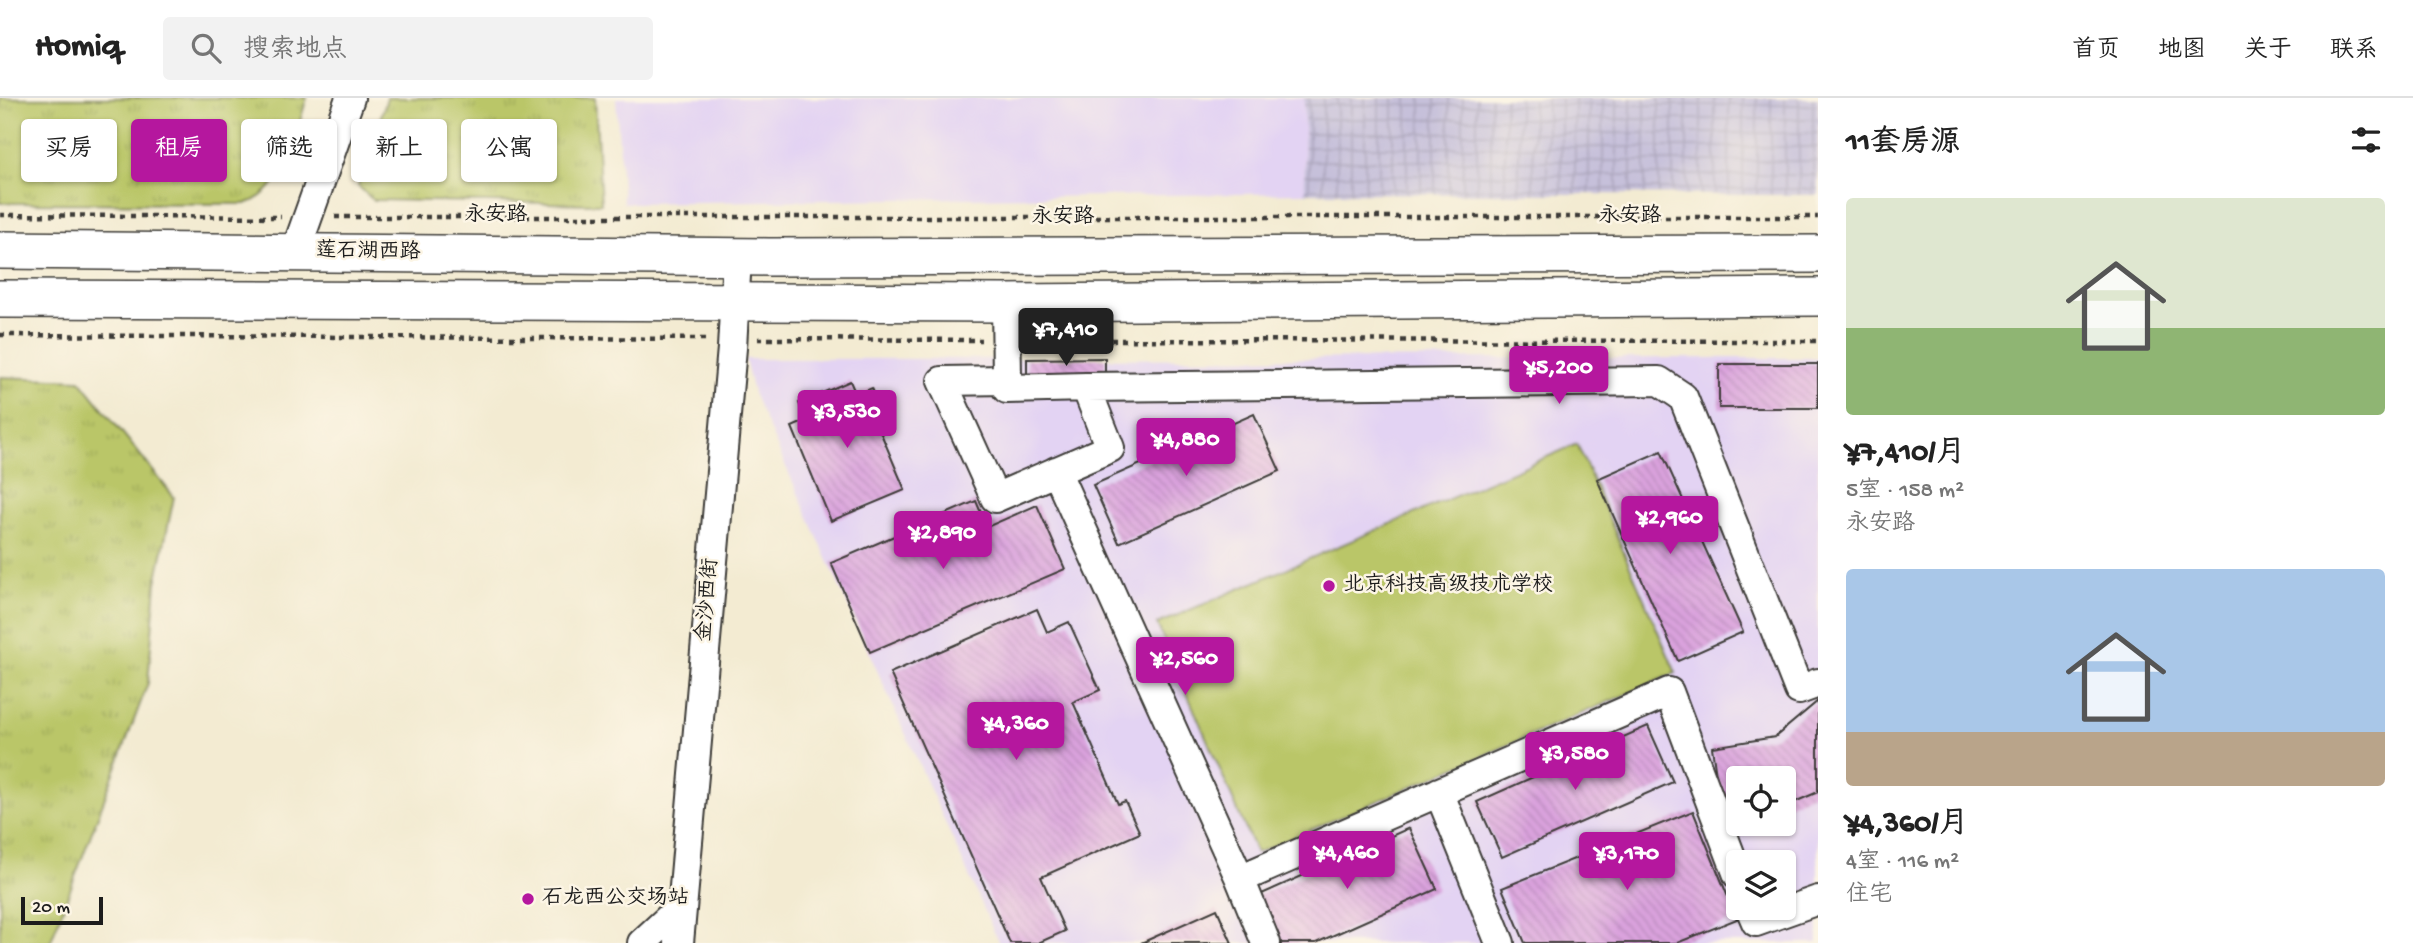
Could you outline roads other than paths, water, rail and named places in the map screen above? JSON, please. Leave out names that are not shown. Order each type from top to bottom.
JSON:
[{"type":"main road","name":"莲石湖西路","points":[[0,250],[737,257]]},
{"type":"main road","name":"永安路","points":[[737,257],[1818,254]]},
{"type":"main road","points":[[0,299],[1006,303],[1818,297]]},
{"type":"street","points":[[295,253],[346,99]]},
{"type":"street","name":"金沙西街","points":[[679,943],[733,339],[737,257]]},
{"type":"street","points":[[1006,303],[1007,389],[1659,380],[1683,397],[1799,690],[1818,683]]},
{"type":"street","points":[[1007,380],[942,381],[995,498],[1110,448],[1087,387]]},
{"type":"street","points":[[1056,471],[1240,879],[1266,943]]},
{"type":"street","points":[[1240,879],[1669,692],[1729,850]]},
{"type":"street","points":[[1439,792],[1500,943]]},
{"type":"street","points":[[1796,908],[1818,900]]},
{"type":"street","points":[[642,943],[682,906]]},
{"type":"place","name":"北京科技高级技术学校","points":[[1329,586]]},
{"type":"place","name":"石龙西公交场站","points":[[528,899]]}]
